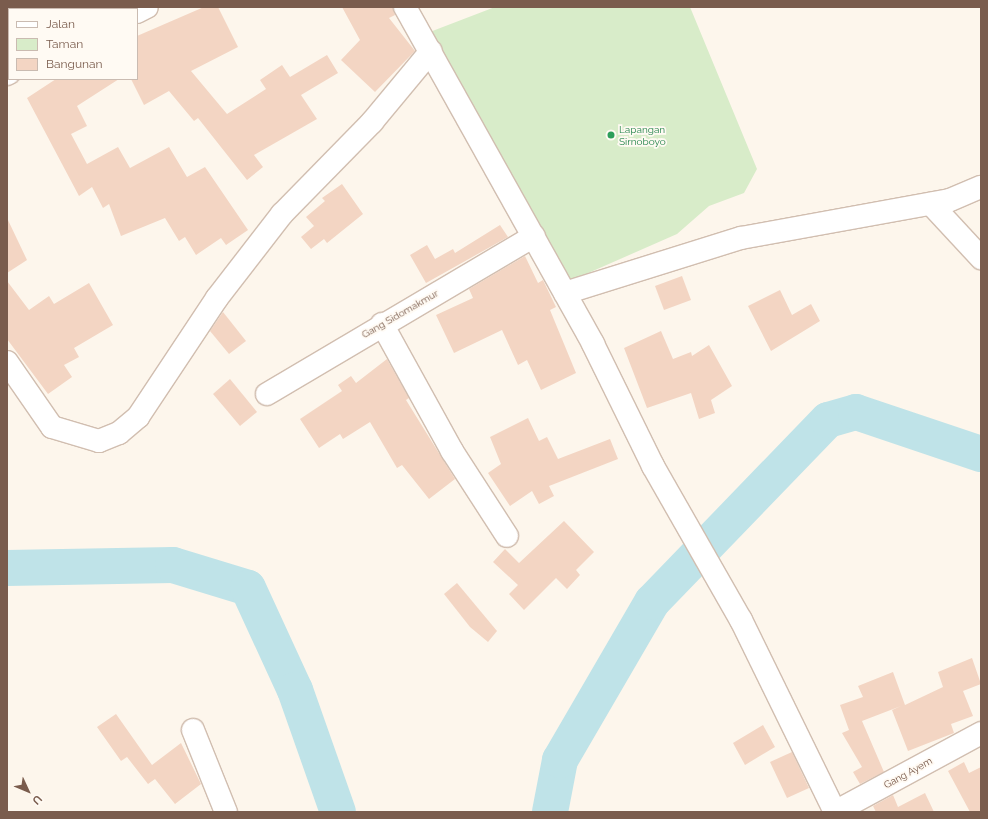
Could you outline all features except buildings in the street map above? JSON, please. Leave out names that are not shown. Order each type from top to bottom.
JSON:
[{"type":"street","points":[[138,12],[147,7]]},
{"type":"street","points":[[406,7],[565,293],[653,466],[741,620],[835,812]]},
{"type":"street","points":[[7,362],[52,427],[99,441],[119,433],[138,417],[217,298],[282,214],[372,122],[431,51]]},
{"type":"street","points":[[565,293],[741,238],[931,204],[981,187]]},
{"type":"street","points":[[931,204],[981,258]]},
{"type":"street","name":"Gang Sidomakmur","points":[[267,394],[382,324],[534,236]]},
{"type":"street","points":[[382,324],[452,451],[507,536]]},
{"type":"street","points":[[193,730],[226,812]]},
{"type":"street","name":"Gang Ayem","points":[[835,812],[981,733]]},
{"type":"green space","name":"Lapangan Sirnoboyo","points":[[495,7],[690,7],[757,169],[744,193],[709,206],[677,234],[561,285],[422,35]]},
{"type":"waterway","points":[[550,812],[560,760],[652,602],[828,420],[856,412],[981,454]]},
{"type":"waterway","points":[[7,568],[173,565],[248,588],[295,690],[338,812]]},
{"type":"place","name":"Lapangan Sirnoboyo","points":[[611,135]]}]
